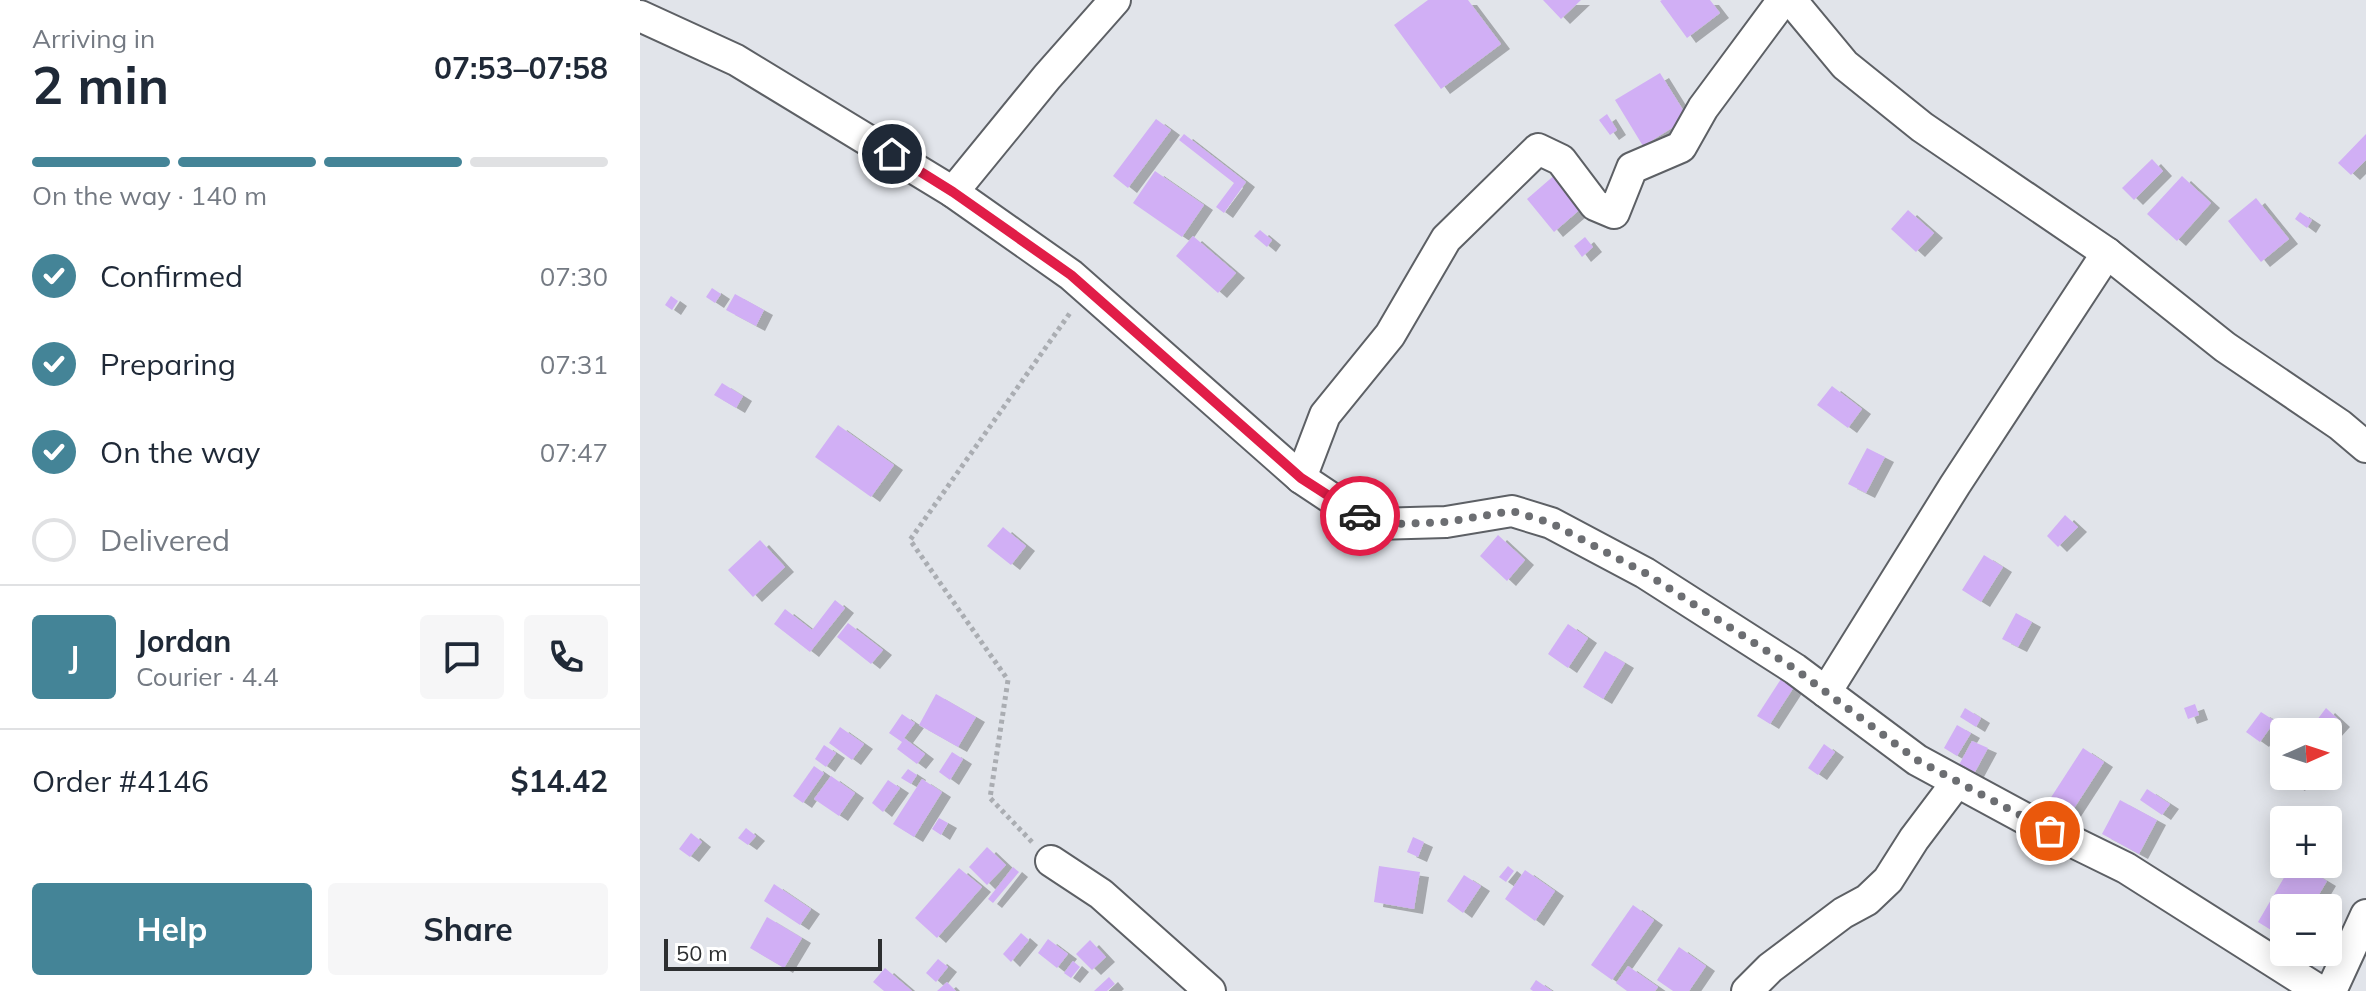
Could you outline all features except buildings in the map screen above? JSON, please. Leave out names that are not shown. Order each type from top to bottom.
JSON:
[{"type":"street","points":[[953,192],[1115,0]]},
{"type":"street","points":[[1301,478],[1325,415],[1390,335],[1446,239],[1538,149],[1561,160],[1595,205],[1614,213],[1632,168],[1681,147],[1703,108],[1783,0]]},
{"type":"street","points":[[1791,0],[1845,65],[1922,127],[2107,253],[2225,347],[2340,425],[2366,447]]},
{"type":"street","points":[[640,16],[736,60],[953,192],[1071,275],[1301,478],[1375,524],[1446,522],[1512,511],[1551,523],[1645,573],[1795,669],[1917,760],[2024,818],[2126,868],[2320,991]]},
{"type":"street","points":[[1826,692],[1955,485],[2107,253]]},
{"type":"street","points":[[1747,991],[1770,968],[1843,913],[1867,900],[1888,880],[1957,782]]},
{"type":"street","points":[[1051,861],[1101,894],[1210,991]]},
{"type":"street","points":[[2331,991],[2366,915]]},
{"type":"path","points":[[1051,861],[990,798],[1008,680],[910,540],[1087,289]]},
{"type":"way so far","points":[[1360,516],[1375,524],[1398,524],[1446,522],[1512,511],[1551,523],[1645,573],[1795,669],[1917,760],[2050,831]]},
{"type":"route","points":[[892,154],[953,192],[1071,275],[1301,478],[1360,516]]}]
